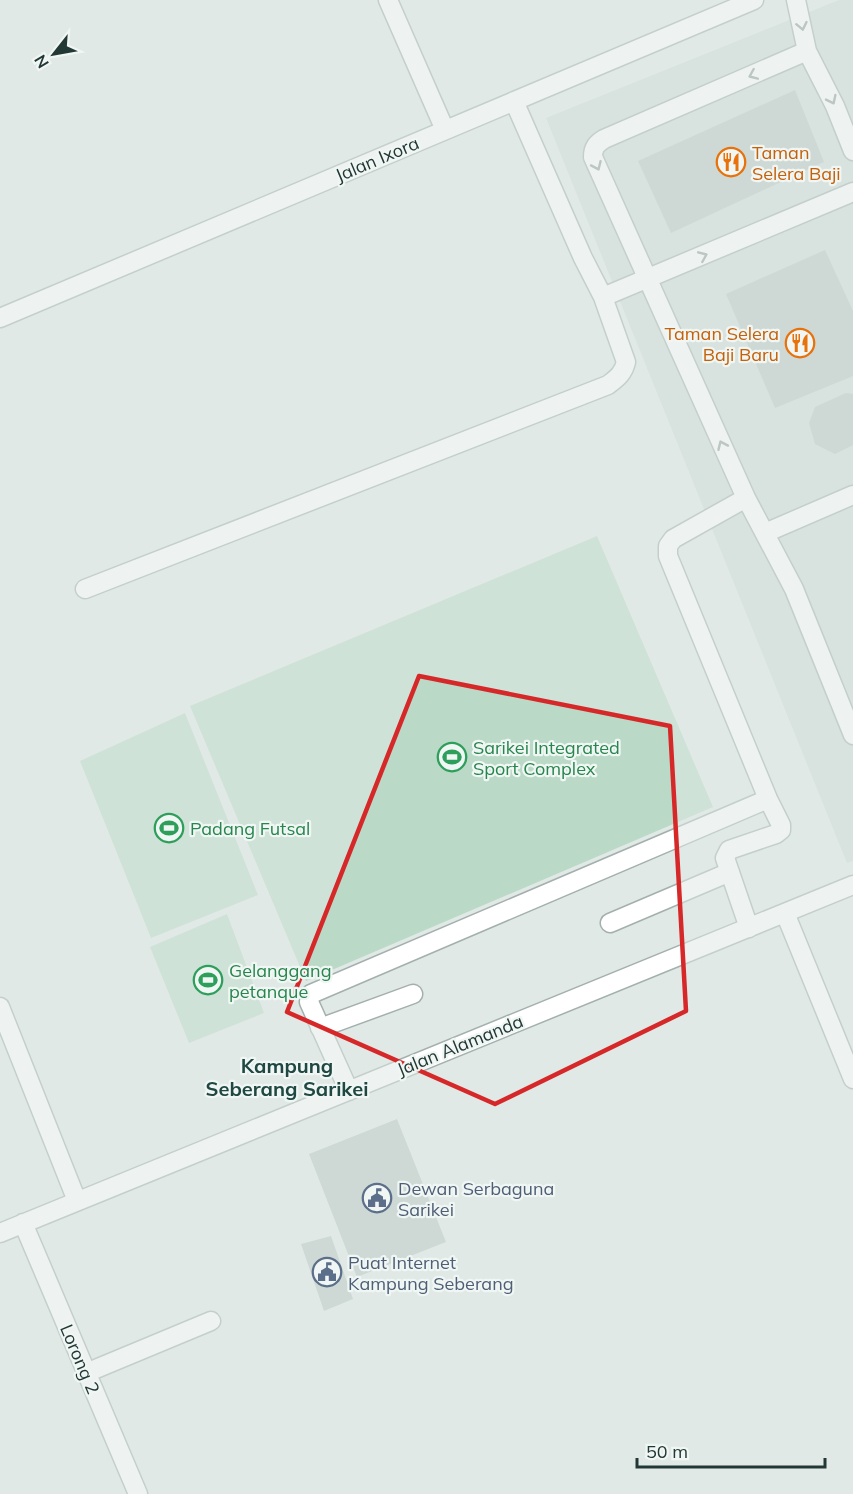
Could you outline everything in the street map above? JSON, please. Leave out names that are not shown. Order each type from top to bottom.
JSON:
[{"type":"street","points":[[388,0],[445,130]]},
{"type":"street","name":"Jalan Ixora","points":[[0,318],[754,0]]},
{"type":"street","points":[[796,0],[807,51],[835,106],[853,151]]},
{"type":"street","points":[[807,51],[604,140],[593,149],[593,157],[746,498],[807,618],[853,735]]},
{"type":"street","points":[[85,589],[608,385],[619,377],[626,362],[603,297],[583,258],[514,101]]},
{"type":"street","points":[[603,297],[853,192]]},
{"type":"street","points":[[765,533],[853,495]]},
{"type":"street","points":[[746,498],[673,539],[668,546],[668,556],[768,799],[781,825],[781,830],[776,834],[729,850],[726,858],[749,928]]},
{"type":"street","points":[[349,1090],[309,1002],[311,994],[768,799]]},
{"type":"street","points":[[610,923],[730,873]]},
{"type":"street","name":"Jalan Alamanda","points":[[0,1233],[853,885]]},
{"type":"street","points":[[786,913],[853,1079]]},
{"type":"street","points":[[320,1029],[413,993]]},
{"type":"street","points":[[0,1007],[77,1201]]},
{"type":"street","name":"Lorong 2","points":[[23,1223],[138,1494]]},
{"type":"street","points":[[86,1373],[211,1321]]},
{"type":"highlighted area","points":[[419,676],[670,726],[686,1011],[495,1104],[287,1012]]},
{"type":"shaded area","points":[[839,0],[853,0],[853,861],[847,863],[546,118]]},
{"type":"green space","name":"Sarikei Integrated Sport Complex","points":[[597,536],[713,807],[306,981],[190,706]]},
{"type":"green space","name":"Padang Futsal","points":[[185,713],[258,895],[151,938],[80,761]]},
{"type":"green space","name":"Gelanggang petanque","points":[[227,914],[264,1013],[189,1043],[150,947]]},
{"type":"building","name":"Taman Selera Baji","points":[[795,90],[824,162],[671,233],[638,161]]},
{"type":"building","name":"Taman Selera Baji Baru","points":[[825,250],[853,311],[853,376],[775,408],[726,294]]},
{"type":"building","points":[[846,393],[853,394],[853,445],[835,454],[815,444],[809,423],[815,407]]},
{"type":"building","name":"Dewan Serbaguna Sarikei","points":[[397,1119],[446,1242],[357,1277],[309,1154]]},
{"type":"building","name":"Puat Internet Kampung Seberang","points":[[331,1236],[353,1299],[324,1311],[301,1244]]},
{"type":"place","name":"Taman Selera Baji","points":[[731,162]]},
{"type":"place","name":"Taman Selera Baji Baru","points":[[800,343]]},
{"type":"place","name":"Sarikei Integrated Sport Complex","points":[[452,757]]},
{"type":"place","name":"Padang Futsal","points":[[169,828]]},
{"type":"place","name":"Gelanggang petanque","points":[[208,980]]},
{"type":"place","name":"Dewan Serbaguna Sarikei","points":[[377,1198]]},
{"type":"place","name":"Puat Internet Kampung Seberang","points":[[327,1272]]},
{"type":"district","name":"Kampung Seberang Sarikei","points":[[287,1076]]}]
